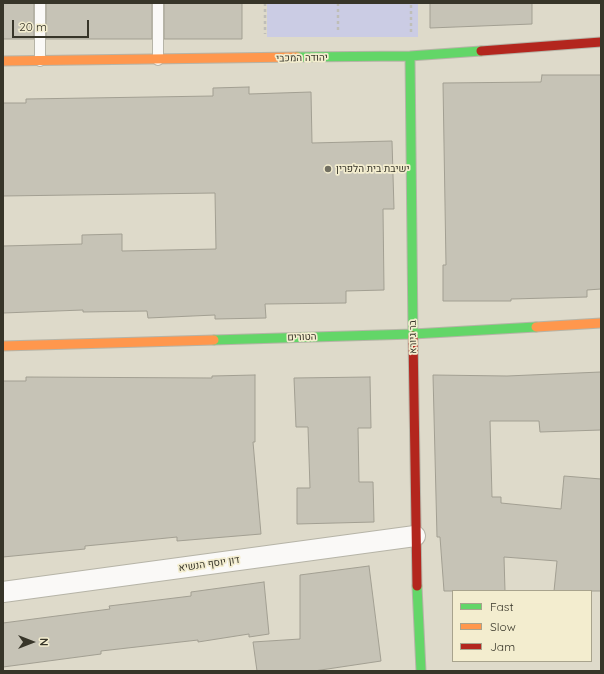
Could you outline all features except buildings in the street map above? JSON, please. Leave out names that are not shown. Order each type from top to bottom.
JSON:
[{"type":"street","name":"יהודה המכבי","points":[[3,61],[265,59],[410,56],[601,42]]},
{"type":"street","name":"בר גיורא","points":[[410,56],[415,536],[421,671]]},
{"type":"street","name":"הטורים","points":[[3,346],[413,334],[601,323]]},
{"type":"street","name":"דון יוסף הנשיא","points":[[3,592],[415,536]]},
{"type":"lane","points":[[40,3],[40,61]]},
{"type":"lane","points":[[158,3],[158,60]]},
{"type":"path","points":[[265,3],[265,59]]},
{"type":"path","points":[[338,3],[338,57]]},
{"type":"path","points":[[410,56],[411,3]]},
{"type":"shaded area","points":[[267,3],[418,3],[418,37],[267,37]]},
{"type":"traffic: fast","points":[[297,57],[410,56],[481,51]]},
{"type":"traffic: fast","points":[[410,56],[413,336]]},
{"type":"traffic: fast","points":[[214,340],[413,334],[536,327]]},
{"type":"traffic: fast","points":[[417,586],[421,671]]},
{"type":"traffic: slow","points":[[3,61],[297,57]]},
{"type":"traffic: slow","points":[[536,327],[601,323]]},
{"type":"traffic: slow","points":[[3,346],[214,340]]},
{"type":"traffic: jam","points":[[481,51],[601,42]]},
{"type":"traffic: jam","points":[[413,336],[417,586]]},
{"type":"place","name":"ישיבת בית הלפרין","points":[[328,169]]}]
